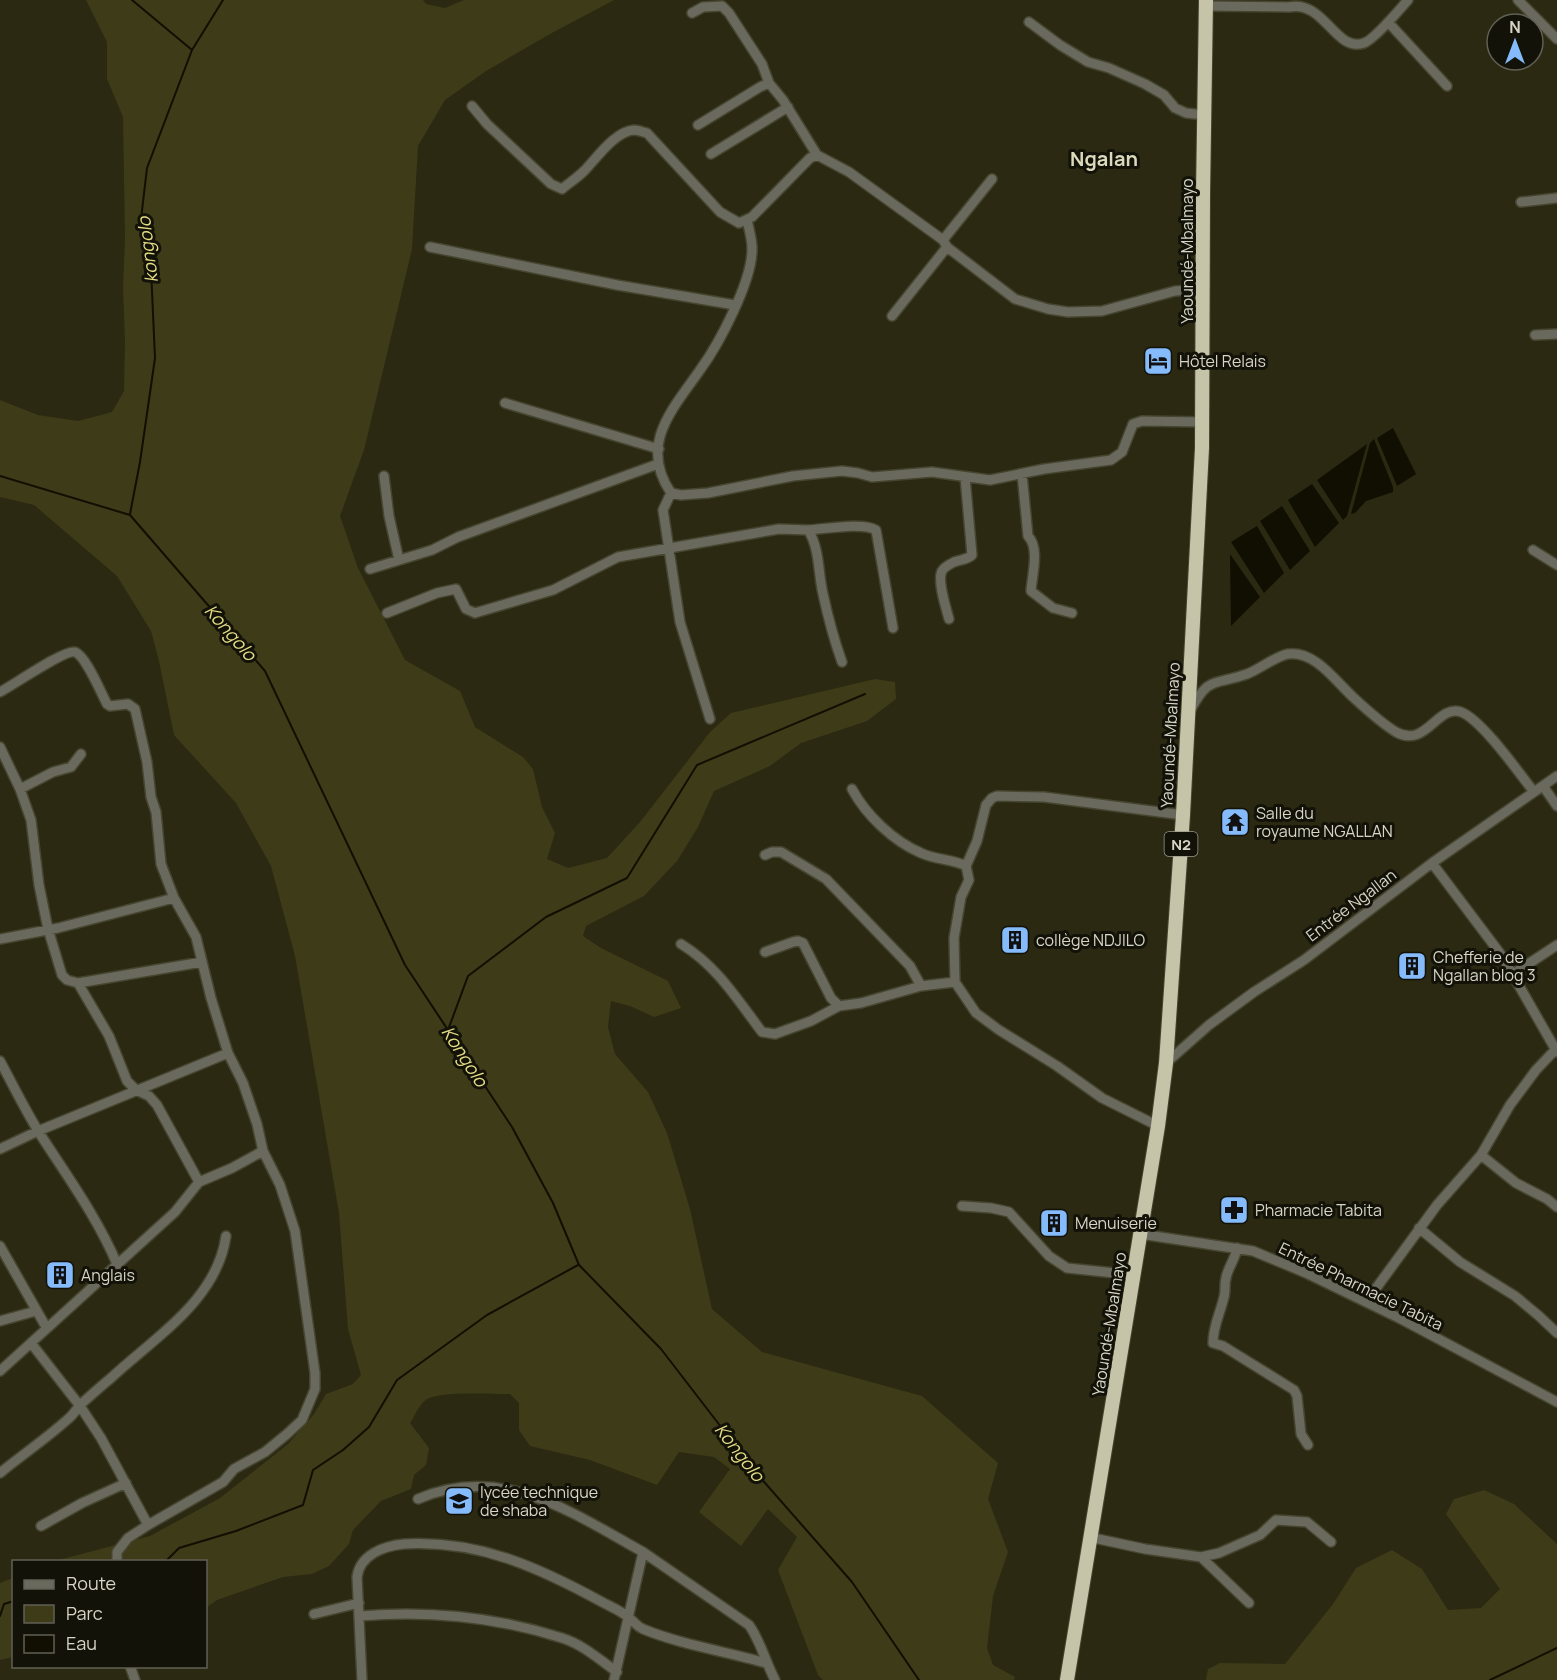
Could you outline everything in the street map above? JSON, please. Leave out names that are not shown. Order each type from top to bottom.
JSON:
[{"type":"highway","name":"Yaoundé-Mbalmayo","points":[[1066,1680],[1134,1275],[1166,1063],[1183,815],[1203,422],[1206,3]]},
{"type":"street","points":[[1206,3],[1289,7],[1296,4],[1306,5],[1315,9],[1346,40],[1355,44],[1365,43],[1408,0]]},
{"type":"street","points":[[1518,0],[1557,39]]},
{"type":"street","points":[[692,13],[703,7],[722,6],[762,64],[770,83],[788,107],[817,155],[849,172],[945,243],[1015,299],[1048,309],[1102,311],[1175,291],[1204,289]]},
{"type":"street","points":[[1029,22],[1088,62],[1109,68],[1145,84],[1164,95],[1175,108],[1186,113],[1204,115]]},
{"type":"street","points":[[1388,22],[1447,86]]},
{"type":"street","points":[[698,125],[770,83]]},
{"type":"street","points":[[472,106],[487,124],[551,184],[562,189],[583,172],[602,150],[624,134],[633,130],[647,133],[720,212],[739,223],[747,220],[810,158],[817,155]]},
{"type":"street","points":[[711,154],[788,107]]},
{"type":"street","points":[[892,316],[992,179]]},
{"type":"street","points":[[1521,202],[1557,198]]},
{"type":"street","points":[[747,220],[752,248],[747,276],[735,305],[701,369],[665,420],[658,464],[663,482],[671,493],[681,495],[708,493],[793,476],[842,471],[872,477],[932,472],[990,480],[1111,460],[1122,452],[1132,424],[1142,421],[1203,422]]},
{"type":"street","points":[[430,247],[617,285],[735,305]]},
{"type":"street","points":[[1535,335],[1557,334]]},
{"type":"street","points":[[505,403],[659,449]]},
{"type":"street","points":[[370,569],[432,550],[458,537],[658,464]]},
{"type":"street","points":[[1022,474],[1028,536],[1033,540],[1034,548],[1031,591],[1053,608],[1072,613]]},
{"type":"street","points":[[384,476],[389,516],[399,560]]},
{"type":"street","points":[[949,620],[941,585],[941,573],[944,568],[956,561],[968,559],[972,555],[964,477]]},
{"type":"street","points":[[671,493],[663,510],[680,622],[710,719]]},
{"type":"street","points":[[387,613],[456,589],[466,609],[475,613],[553,590],[618,557],[779,529],[859,527],[876,530],[893,628]]},
{"type":"street","points":[[808,530],[814,538],[822,592],[842,662]]},
{"type":"street","points":[[1533,550],[1557,565]]},
{"type":"street","points":[[0,692],[58,657],[76,652],[107,704],[132,706],[144,747],[151,797],[156,812],[161,864],[174,898],[196,937],[228,1053],[243,1083],[263,1151],[280,1185],[295,1231],[315,1373],[315,1389],[302,1420],[265,1452],[234,1468],[223,1482],[128,1538],[117,1552],[117,1560]]},
{"type":"street","points":[[1187,719],[1208,684],[1231,680],[1258,670],[1285,654],[1299,654],[1320,665],[1379,720],[1405,735],[1413,736],[1427,729],[1443,715],[1460,712],[1473,720],[1557,806]]},
{"type":"street","points":[[0,747],[31,819],[39,885],[48,929],[62,975],[78,983],[202,962]]},
{"type":"street","points":[[20,789],[53,772],[71,767],[81,754]]},
{"type":"street","name":"Entrée Ngallan","points":[[1166,1063],[1209,1025],[1254,992],[1304,960],[1432,863],[1557,776]]},
{"type":"street","points":[[852,789],[860,804],[887,831],[904,843],[921,853],[966,866]]},
{"type":"street","points":[[1158,1126],[1102,1098],[976,1013],[955,982],[954,938],[961,897],[969,880],[966,866],[977,841],[986,805],[992,798],[997,796],[1044,797],[1183,815]]},
{"type":"street","points":[[765,855],[781,852],[826,879],[910,966],[921,986]]},
{"type":"street","points":[[1366,1302],[1419,1228],[1481,1155],[1510,1105],[1536,1070],[1556,1051],[1513,974],[1480,925],[1432,863]]},
{"type":"street","points":[[0,939],[174,898]]},
{"type":"street","points":[[765,952],[798,941],[803,943],[831,998],[839,1006]]},
{"type":"street","points":[[681,944],[715,969],[762,1032],[775,1034],[839,1006],[861,1003],[921,986],[955,982]]},
{"type":"street","points":[[1513,974],[1557,945]]},
{"type":"street","points":[[78,983],[109,1036],[128,1081],[136,1090],[149,1096],[157,1106],[199,1182]]},
{"type":"street","points":[[0,1149],[38,1131],[228,1053]]},
{"type":"street","points":[[0,1061],[38,1131],[108,1243],[117,1264]]},
{"type":"street","points":[[0,1371],[175,1212],[199,1182],[263,1151]]},
{"type":"street","points":[[1481,1155],[1516,1183],[1547,1199],[1557,1207]]},
{"type":"street","points":[[962,1206],[1008,1212],[1049,1256],[1067,1268],[1134,1275]]},
{"type":"street","points":[[1419,1228],[1460,1262],[1515,1296],[1557,1334]]},
{"type":"street","name":"Entrée Pharmacie Tabita","points":[[1140,1234],[1253,1251],[1366,1302],[1557,1402]]},
{"type":"street","points":[[0,1473],[68,1420],[80,1406],[165,1332],[200,1296],[223,1256],[226,1236]]},
{"type":"street","points":[[0,1246],[46,1327]]},
{"type":"street","points":[[1237,1248],[1235,1261],[1230,1266],[1225,1280],[1225,1294],[1213,1328],[1213,1343],[1223,1346],[1294,1390],[1297,1396],[1301,1434],[1308,1445]]},
{"type":"street","points":[[0,1321],[36,1311]]},
{"type":"street","points":[[31,1343],[80,1406],[101,1438],[148,1525]]},
{"type":"street","points":[[42,1526],[82,1503],[126,1483]]},
{"type":"street","points":[[418,1499],[448,1489],[469,1486],[514,1489],[540,1497],[573,1513],[643,1552],[748,1625],[754,1632],[775,1680]]},
{"type":"street","points":[[1089,1537],[1145,1549],[1201,1557],[1219,1553],[1260,1535],[1276,1520],[1307,1522],[1331,1542]]},
{"type":"street","points":[[362,1680],[357,1577],[362,1561],[391,1545],[419,1543],[459,1546],[512,1558],[559,1578],[628,1616],[641,1628],[662,1636],[766,1663]]},
{"type":"street","points":[[360,1616],[429,1614],[482,1618],[515,1624],[563,1638],[585,1650],[616,1676],[643,1552]]},
{"type":"street","points":[[1201,1557],[1249,1603]]},
{"type":"street","points":[[314,1614],[358,1603]]},
{"type":"green space","points":[[86,0],[423,0],[426,4],[445,8],[464,0],[614,0],[486,71],[445,100],[418,146],[412,249],[364,450],[340,516],[358,568],[405,660],[460,691],[475,727],[523,757],[533,769],[542,807],[555,833],[547,859],[568,868],[607,858],[640,822],[710,732],[731,713],[875,679],[895,682],[896,699],[867,721],[801,743],[770,766],[714,791],[698,827],[677,861],[644,896],[586,926],[583,936],[601,948],[668,981],[681,1008],[654,1017],[630,1006],[611,1001],[608,1027],[615,1054],[648,1092],[667,1133],[690,1209],[712,1309],[762,1352],[922,1396],[998,1463],[988,1499],[1008,1552],[993,1596],[987,1648],[993,1665],[1015,1677],[1014,1680],[823,1680],[818,1675],[778,1570],[797,1537],[768,1509],[741,1546],[699,1512],[730,1469],[714,1457],[679,1452],[657,1485],[590,1460],[530,1446],[519,1430],[519,1403],[510,1394],[455,1394],[434,1396],[424,1401],[410,1423],[429,1448],[426,1465],[414,1475],[411,1489],[381,1501],[353,1530],[349,1544],[329,1566],[312,1574],[283,1577],[217,1600],[207,1607],[207,1560],[59,1560],[150,1536],[220,1498],[288,1444],[314,1414],[326,1394],[353,1384],[361,1375],[348,1329],[339,1213],[295,956],[271,866],[236,803],[174,735],[151,631],[117,576],[34,505],[0,497],[0,400],[38,415],[78,421],[112,412],[124,391],[123,117],[107,79],[107,42]]},
{"type":"green space","points":[[1484,1490],[1514,1504],[1557,1544],[1557,1680],[1206,1680],[1208,1669],[1220,1663],[1285,1664],[1333,1604],[1356,1568],[1392,1550],[1422,1569],[1448,1610],[1481,1608],[1500,1589],[1446,1514],[1454,1499]]},
{"type":"green space","points":[[12,1578],[12,1657],[0,1660],[0,1583]]},
{"type":"water","points":[[1393,428],[1416,474],[1397,486],[1377,438]]},
{"type":"water","points":[[1374,439],[1393,492],[1366,501],[1355,513],[1351,514],[1370,443]]},
{"type":"water","points":[[1367,444],[1347,516],[1343,520],[1317,480]]},
{"type":"water","points":[[1312,484],[1339,523],[1315,547],[1288,500]]},
{"type":"water","points":[[1282,506],[1310,551],[1290,570],[1260,521]]},
{"type":"water","points":[[1257,526],[1284,573],[1264,593],[1231,542]]},
{"type":"water","points":[[1230,554],[1260,597],[1231,626]]},
{"type":"waterway","points":[[132,0],[192,50]]},
{"type":"waterway","name":"kongolo","points":[[130,514],[155,358],[151,269],[141,219],[147,168],[192,50],[223,0]]},
{"type":"waterway","name":"Kongolo","points":[[0,476],[130,515],[265,671],[405,965],[512,1127],[553,1203],[579,1265],[661,1349],[758,1475],[852,1582],[919,1680]]},
{"type":"waterway","points":[[448,1030],[468,976],[546,917],[627,878],[697,765],[865,694]]},
{"type":"waterway","points":[[167,1560],[179,1548],[236,1531],[303,1505],[313,1470],[343,1450],[369,1427],[397,1380],[487,1315],[578,1265]]},
{"type":"waterway","points":[[0,1616],[4,1604],[12,1602]]},
{"type":"waterway","points":[[1490,1680],[1557,1648]]},
{"type":"place","name":"Hôtel Relais","points":[[1158,361]]},
{"type":"place","name":"Salle du royaume NGALLAN","points":[[1235,822]]},
{"type":"place","name":"collège NDJILO","points":[[1015,940]]},
{"type":"place","name":"Chefferie de Ngallan blog 3","points":[[1412,966]]},
{"type":"place","name":"Pharmacie Tabita","points":[[1234,1210]]},
{"type":"place","name":"Menuiserie","points":[[1054,1223]]},
{"type":"place","name":"Anglais","points":[[60,1275]]},
{"type":"place","name":"lycée technique de shaba","points":[[459,1501]]},
{"type":"district","name":"Ngalan","points":[[1104,158]]}]
